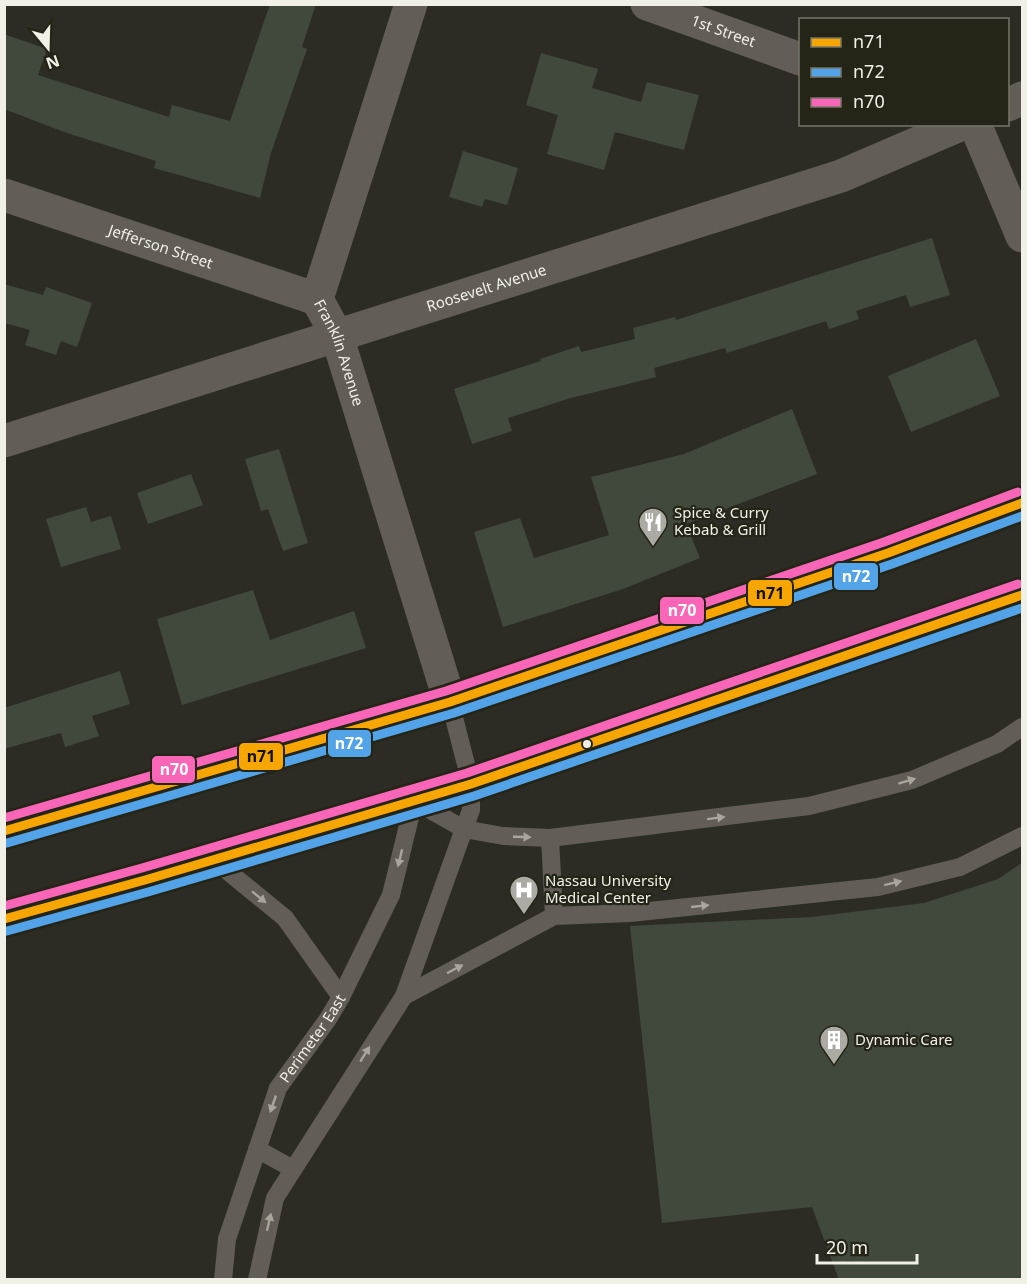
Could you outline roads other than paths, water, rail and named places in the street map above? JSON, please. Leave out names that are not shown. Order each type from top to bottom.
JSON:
[{"type":"main road","points":[[4,831],[450,702],[888,553],[1023,503]]},
{"type":"main road","points":[[4,919],[471,784],[1023,595]]},
{"type":"street","name":"Franklin Avenue","points":[[411,4],[317,299],[337,336],[450,702]]},
{"type":"street","name":"1st Street","points":[[647,4],[799,58]]},
{"type":"street","points":[[1009,105],[1023,98]]},
{"type":"street","name":"Roosevelt Avenue","points":[[4,441],[842,176],[958,126]]},
{"type":"street","points":[[976,126],[1023,236]]},
{"type":"street","name":"Jefferson Street","points":[[4,195],[317,299]]},
{"type":"lane","points":[[257,1280],[275,1198],[404,996],[471,810],[471,784],[450,702]]},
{"type":"lane","points":[[414,801],[464,829],[503,836],[550,837],[809,806],[912,780],[997,744],[1023,727]]},
{"type":"lane","name":"Perimeter East","points":[[223,1280],[227,1239],[278,1088],[328,1019],[341,997],[391,895],[414,801]]},
{"type":"lane","points":[[404,996],[554,916],[630,913],[878,887],[960,867],[1023,836]]},
{"type":"lane","points":[[550,837],[554,916]]},
{"type":"lane","points":[[214,860],[285,918],[341,997]]},
{"type":"lane","points":[[257,1149],[293,1169]]},
{"type":"place","name":"Spice & Curry Kebab & Grill","points":[[653,548]]},
{"type":"place","name":"Nassau University Medical Center","points":[[524,916]]},
{"type":"place","name":"Dynamic Care","points":[[834,1066]]}]
